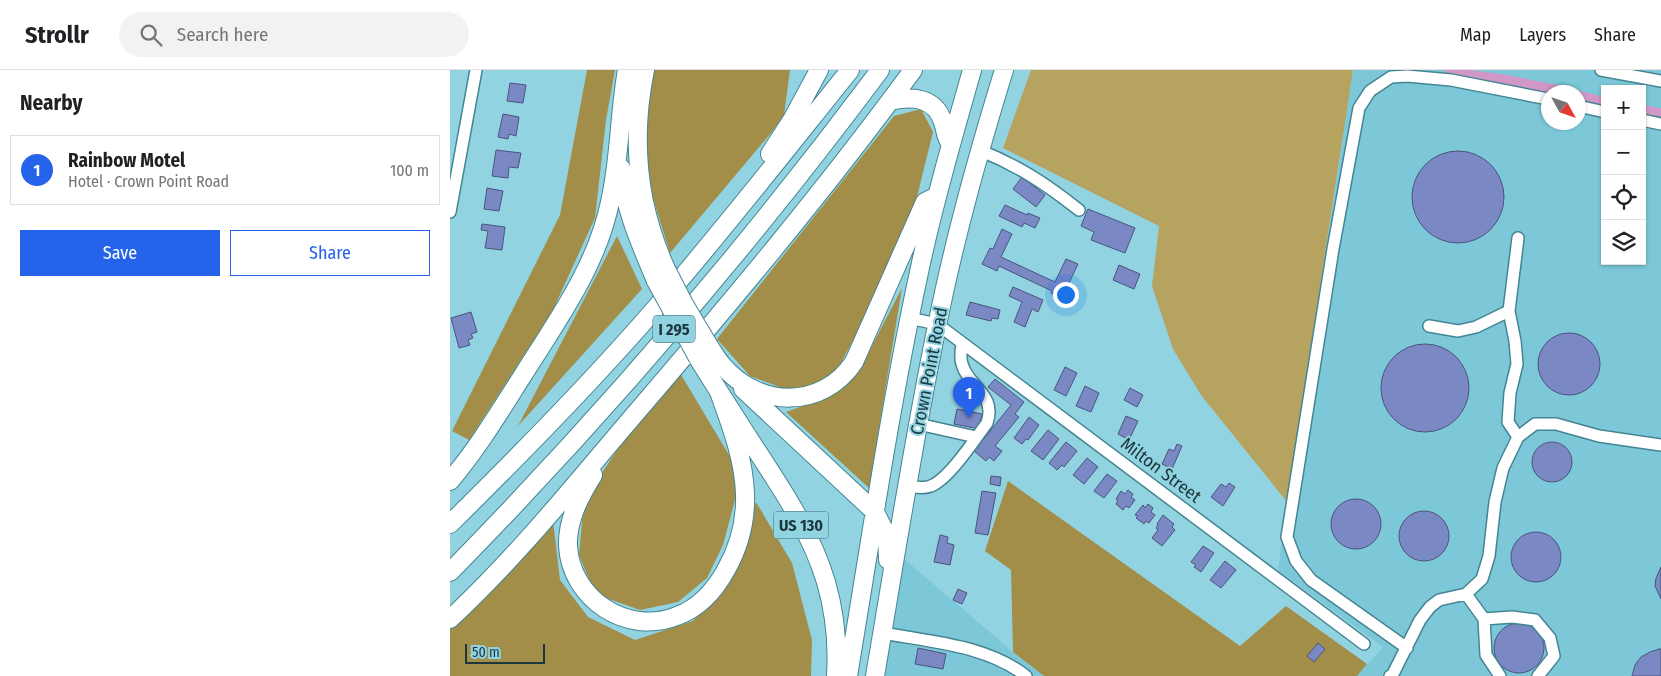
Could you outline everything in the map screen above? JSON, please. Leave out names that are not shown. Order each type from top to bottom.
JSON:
[{"type":"highway","points":[[450,481],[490,428],[560,316],[591,260],[606,220],[610,202],[627,70]]},
{"type":"highway","points":[[645,70],[637,126],[638,168],[661,275]]},
{"type":"highway","points":[[726,225],[740,194],[776,146],[819,70]]},
{"type":"highway","name":"I 295","points":[[450,524],[527,448],[652,312],[726,225],[850,70]]},
{"type":"highway","name":"I 295","points":[[450,572],[537,482],[651,356],[765,220],[880,70]]},
{"type":"highway","points":[[450,619],[519,549],[767,260],[830,181],[913,70]]},
{"type":"highway","points":[[848,676],[909,318],[937,196],[972,70]]},
{"type":"highway","name":"Crown Point Road","points":[[875,676],[937,324],[980,150],[1004,70]]},
{"type":"highway","points":[[890,101],[914,97],[929,104],[943,121],[946,137],[951,144]]},
{"type":"highway","points":[[619,133],[622,180],[637,233],[661,275],[687,311],[703,352],[754,389],[781,398],[796,398],[810,395],[826,388],[839,379],[854,362],[925,202],[937,196]]},
{"type":"highway","name":"US 130","points":[[703,352],[719,392],[784,494],[821,568],[834,617],[837,644],[836,676]]},
{"type":"highway","points":[[722,366],[742,388],[875,512],[885,530],[888,544],[886,612]]},
{"type":"highway","points":[[628,422],[581,496],[572,521],[568,546],[576,577],[587,595],[595,603],[605,610],[624,618],[652,622],[678,616],[704,599],[723,576],[740,538],[745,516],[744,475],[739,453],[719,392]]},
{"type":"street","points":[[450,212],[476,70]]},
{"type":"street","points":[[1601,70],[1661,81]]},
{"type":"street","points":[[1406,648],[1311,580],[1296,561],[1287,537],[1333,249],[1359,108],[1370,92],[1384,82],[1392,77],[1407,76],[1451,80],[1541,98]]},
{"type":"street","points":[[1586,108],[1601,111]]},
{"type":"street","points":[[1646,121],[1661,124]]},
{"type":"street","points":[[980,150],[1009,163],[1046,184],[1078,210]]},
{"type":"street","points":[[1518,238],[1509,311],[1517,364],[1510,393],[1508,422],[1518,437]]},
{"type":"street","points":[[1429,326],[1458,331],[1476,327],[1509,311]]},
{"type":"street","points":[[909,318],[937,324]]},
{"type":"street","name":"Milton Street","points":[[937,324],[1364,644]]},
{"type":"street","points":[[908,486],[924,488],[933,485],[944,477],[987,423],[989,408],[981,392],[962,365],[962,344]]},
{"type":"street","points":[[918,424],[976,437]]},
{"type":"street","points":[[1390,676],[1393,674],[1420,620],[1430,607],[1439,600],[1466,594],[1482,579],[1489,556],[1495,502],[1503,468],[1518,437],[1535,424],[1556,424],[1599,436],[1661,445]]},
{"type":"street","points":[[1466,594],[1484,619],[1486,655],[1500,676]]},
{"type":"street","points":[[1484,619],[1512,617],[1535,620],[1550,638],[1554,656],[1538,676]]},
{"type":"street","points":[[883,633],[977,651],[1017,669],[1026,676]]},
{"type":"shaded area","points":[[587,70],[615,70],[606,120],[595,218],[552,312],[469,440],[452,431],[560,215]]},
{"type":"shaded area","points":[[653,70],[790,70],[784,115],[670,253],[651,192],[643,126]]},
{"type":"shaded area","points":[[1031,70],[1353,70],[1287,502],[1201,395],[1173,349],[1152,286],[1159,226],[1003,148]]},
{"type":"shaded area","points":[[1353,70],[1661,70],[1661,676],[1357,676],[1383,647],[1278,570]]},
{"type":"shaded area","points":[[921,109],[933,132],[912,217],[857,333],[835,374],[796,393],[750,376],[717,339],[894,116]]},
{"type":"shaded area","points":[[617,236],[642,289],[518,426]]},
{"type":"shaded area","points":[[902,288],[869,488],[786,412],[828,397],[861,367]]},
{"type":"shaded area","points":[[680,373],[732,460],[736,496],[723,545],[707,578],[678,602],[640,610],[595,594],[579,555],[584,500],[623,441]]},
{"type":"shaded area","points":[[1008,481],[1240,646],[1286,606],[1367,664],[1357,676],[1044,676],[1013,652],[1011,570],[985,551]]},
{"type":"shaded area","points":[[756,502],[792,563],[812,640],[811,676],[450,676],[450,621],[553,521],[560,580],[588,617],[635,640],[693,621],[735,573]]},
{"type":"shaded area","points":[[897,553],[1013,652],[1044,676],[875,676]]},
{"type":"building","points":[[510,83],[526,85],[523,103],[507,101]]},
{"type":"building","points":[[503,114],[519,117],[516,136],[509,134],[508,139],[498,137]]},
{"type":"building","points":[[496,150],[521,153],[518,168],[509,167],[508,178],[492,176]]},
{"type":"building","points":[[1458,151],[1475,155],[1490,165],[1500,180],[1504,197],[1500,214],[1490,229],[1475,239],[1458,243],[1441,239],[1426,229],[1416,214],[1412,197],[1416,180],[1426,165],[1441,155]]},
{"type":"building","points":[[1022,177],[1045,195],[1036,207],[1013,189]]},
{"type":"building","points":[[487,188],[503,191],[499,211],[484,209]]},
{"type":"building","points":[[1005,205],[1027,215],[1028,213],[1040,218],[1035,228],[1024,223],[1022,227],[999,216]]},
{"type":"building","points":[[1088,209],[1135,228],[1125,253],[1091,240],[1094,232],[1081,226]]},
{"type":"building","points":[[482,224],[505,227],[502,250],[485,248],[488,231],[481,230]]},
{"type":"building","points":[[1002,229],[1012,234],[1001,257],[1055,282],[1066,259],[1078,264],[1062,298],[1051,293],[1052,291],[999,266],[997,271],[982,264],[990,248],[993,249]]},
{"type":"building","points":[[1119,265],[1140,274],[1134,289],[1113,280]]},
{"type":"building","points":[[1013,287],[1043,300],[1038,312],[1032,309],[1025,327],[1014,322],[1022,302],[1009,296]]},
{"type":"building","points":[[970,302],[1000,310],[998,319],[992,318],[991,321],[966,315]]},
{"type":"building","points":[[471,312],[477,332],[471,334],[473,338],[468,340],[470,345],[459,348],[451,318]]},
{"type":"building","points":[[1569,333],[1581,335],[1591,342],[1598,352],[1600,364],[1598,376],[1591,386],[1581,393],[1569,395],[1557,393],[1547,386],[1540,376],[1538,364],[1540,352],[1547,342],[1557,335]]},
{"type":"building","points":[[1425,344],[1442,347],[1456,357],[1466,371],[1469,388],[1466,405],[1456,419],[1442,429],[1425,432],[1408,429],[1394,419],[1384,405],[1381,388],[1384,371],[1394,357],[1408,347]]},
{"type":"building","points":[[1065,367],[1077,373],[1066,396],[1054,390]]},
{"type":"building","points":[[995,379],[1024,402],[1015,414],[1019,417],[995,446],[1002,451],[994,461],[989,457],[986,461],[974,451],[1011,405],[988,387]]},
{"type":"building","points":[[1085,386],[1099,393],[1091,412],[1076,406]]},
{"type":"building","points":[[1130,388],[1143,395],[1137,407],[1124,400]]},
{"type":"building","points":[[957,409],[982,414],[979,429],[954,424]]},
{"type":"building","points":[[1126,416],[1138,421],[1129,440],[1118,434]]},
{"type":"building","points":[[1029,417],[1039,425],[1028,440],[1026,439],[1022,444],[1014,438]]},
{"type":"building","points":[[1048,430],[1059,439],[1043,460],[1031,451]]},
{"type":"building","points":[[1066,442],[1077,451],[1064,467],[1062,465],[1057,470],[1049,463]]},
{"type":"building","points":[[1556,442],[1563,445],[1569,451],[1572,462],[1571,470],[1563,479],[1556,482],[1548,482],[1541,479],[1533,470],[1532,458],[1535,451],[1544,443]]},
{"type":"building","points":[[1177,444],[1182,446],[1172,469],[1162,464],[1169,449],[1174,451]]},
{"type":"building","points":[[1087,458],[1098,467],[1084,484],[1073,475]]},
{"type":"building","points":[[1107,474],[1117,481],[1104,498],[1094,491]]},
{"type":"building","points":[[991,476],[1001,477],[1000,486],[990,484]]},
{"type":"building","points":[[1229,483],[1235,487],[1223,506],[1211,497],[1221,484],[1226,487]]},
{"type":"building","points":[[1128,490],[1133,494],[1131,497],[1135,500],[1129,508],[1126,506],[1123,510],[1116,504],[1118,500],[1116,499],[1121,491],[1125,494]]},
{"type":"building","points":[[982,491],[996,493],[988,535],[975,533]]},
{"type":"building","points":[[1356,499],[1374,506],[1381,524],[1374,542],[1356,549],[1338,542],[1331,524],[1338,506]]},
{"type":"building","points":[[1148,504],[1153,508],[1151,512],[1155,515],[1149,523],[1146,521],[1144,524],[1135,515],[1143,505],[1145,508]]},
{"type":"building","points":[[1419,511],[1429,511],[1442,518],[1449,531],[1449,541],[1442,554],[1429,561],[1419,561],[1410,557],[1403,550],[1399,541],[1399,531],[1403,522],[1410,515]]},
{"type":"building","points":[[1163,515],[1174,524],[1172,527],[1175,530],[1162,546],[1152,538],[1158,530],[1156,528],[1157,524]]},
{"type":"building","points":[[1531,532],[1541,532],[1554,539],[1561,552],[1561,562],[1554,575],[1541,582],[1531,582],[1522,578],[1515,571],[1511,562],[1511,552],[1515,543],[1522,536]]},
{"type":"building","points":[[940,535],[948,537],[947,543],[954,545],[950,565],[934,562]]},
{"type":"building","points":[[1203,546],[1214,553],[1201,572],[1191,562]]},
{"type":"building","points":[[1225,561],[1236,570],[1221,588],[1210,580]]},
{"type":"building","points":[[1661,567],[1661,599],[1655,586]]},
{"type":"building","points":[[958,589],[967,593],[962,604],[953,600]]},
{"type":"building","points":[[1514,623],[1524,623],[1537,630],[1544,643],[1544,653],[1537,666],[1524,673],[1514,673],[1505,669],[1498,662],[1494,653],[1494,643],[1498,634],[1505,627]]},
{"type":"building","points":[[1318,643],[1325,649],[1314,662],[1307,656]]},
{"type":"building","points":[[918,648],[946,654],[943,669],[915,664]]},
{"type":"building","points":[[1661,649],[1661,676],[1632,676],[1635,665],[1641,657]]},
{"type":"waterway","points":[[1451,70],[1450,73],[1504,80],[1541,87]]},
{"type":"waterway","points":[[1586,98],[1601,102]]},
{"type":"waterway","points":[[1646,111],[1661,114]]},
{"type":"place","name":"Rainbow Motel","points":[[969,418]]}]
